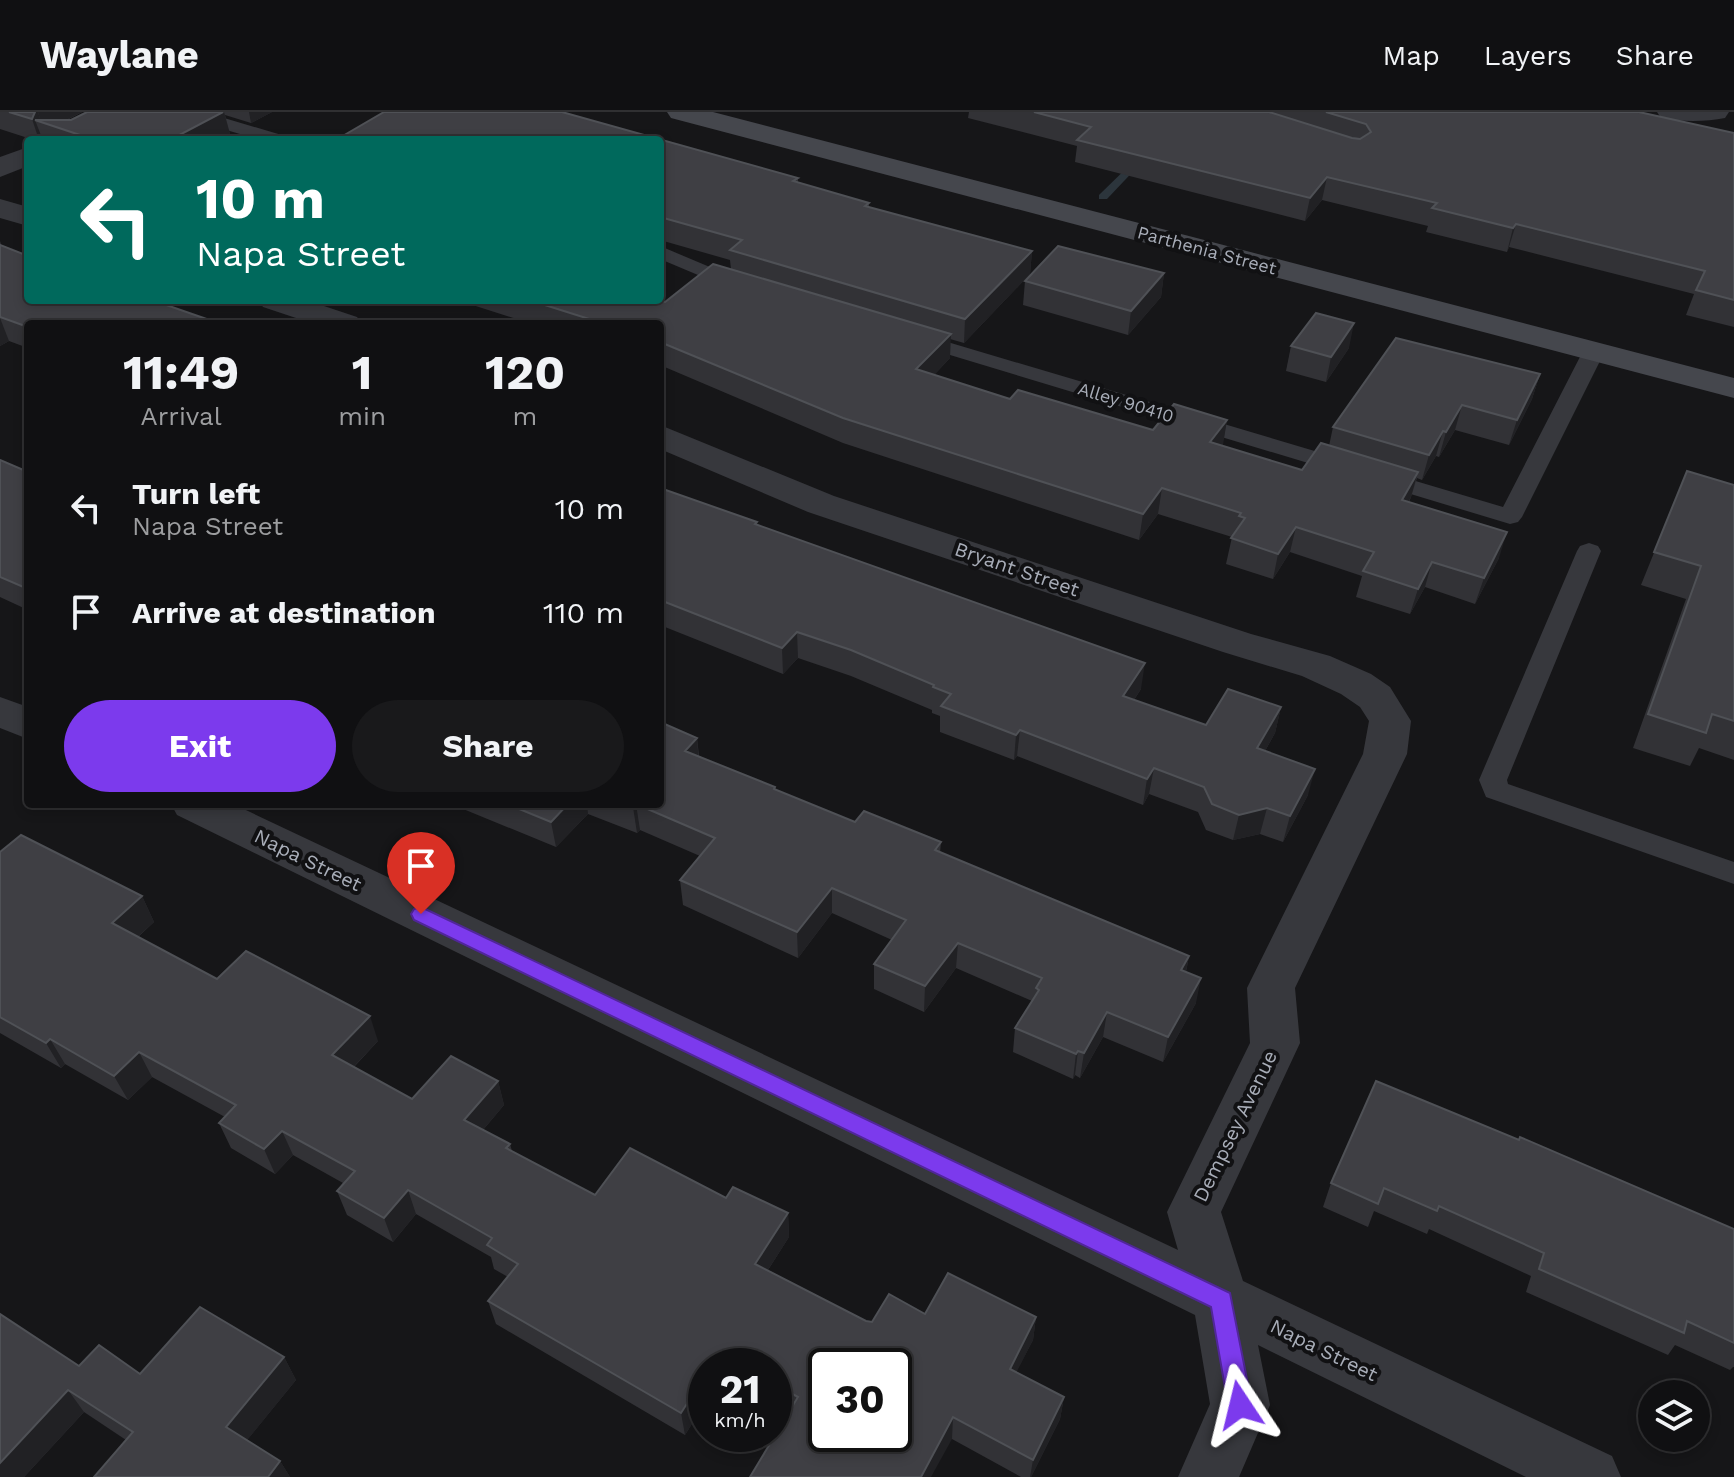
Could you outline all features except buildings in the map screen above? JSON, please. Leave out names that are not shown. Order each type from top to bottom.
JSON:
[{"type":"main road","name":"Parthenia Street","points":[[681,112],[1734,388]]},
{"type":"street","points":[[1671,112],[1713,112]]},
{"type":"street","points":[[0,168],[24,157]]},
{"type":"street","points":[[0,208],[24,216]]},
{"type":"street","points":[[286,304],[334,320]]},
{"type":"street","name":"Bryant Street","points":[[664,438],[821,504],[1316,666],[1356,684],[1375,697]]},
{"type":"street","name":"Dempsey Avenue","points":[[1208,1477],[1240,1405],[1221,1301],[1194,1212],[1275,1043],[1271,988],[1385,754],[1390,721],[1375,697]]},
{"type":"street","points":[[0,711],[24,722]]},
{"type":"street","name":"Napa Street","points":[[201,808],[1591,1477]]},
{"type":"lane","points":[[185,112],[266,136]]},
{"type":"lane","points":[[664,253],[680,258],[717,279],[762,293]]},
{"type":"lane","name":"Alley 90410","points":[[900,334],[1510,517],[1594,351]]},
{"type":"lane","points":[[1589,551],[1493,780],[1496,790],[1734,873]]},
{"type":"waterway","points":[[1103,197],[1138,160]]},
{"type":"route","points":[[421,914],[1221,1301],[1240,1405]]}]
